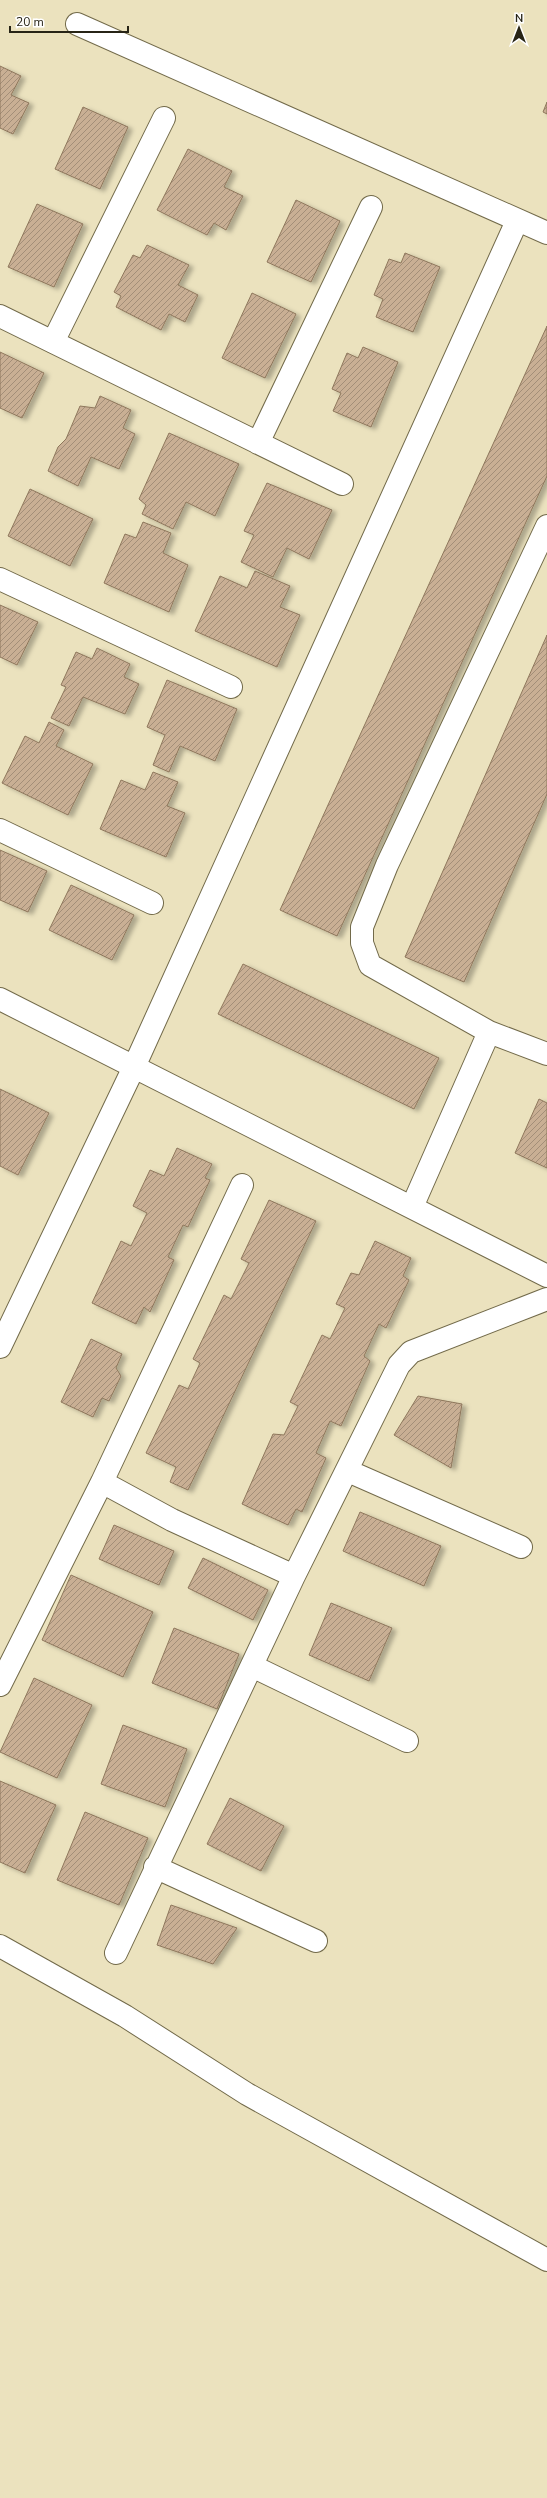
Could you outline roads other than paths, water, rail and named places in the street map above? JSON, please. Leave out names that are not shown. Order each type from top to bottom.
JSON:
[{"type":"street","points":[[77,24],[547,233]]},
{"type":"street","points":[[53,342],[164,118]]},
{"type":"street","points":[[258,443],[371,207]]},
{"type":"street","points":[[0,1347],[134,1067],[517,220]]},
{"type":"street","points":[[0,316],[342,484]]},
{"type":"street","points":[[547,526],[387,865],[362,926],[362,943],[370,965],[489,1032],[547,1054]]},
{"type":"street","points":[[0,579],[231,687]]},
{"type":"street","points":[[0,830],[152,903]]},
{"type":"street","points":[[0,999],[547,1276]]},
{"type":"street","points":[[412,1207],[489,1032]]},
{"type":"street","points":[[0,1685],[102,1482],[242,1185]]},
{"type":"street","points":[[116,1953],[294,1576],[348,1471],[399,1365],[411,1352],[547,1299]]},
{"type":"street","points":[[348,1471],[521,1547]]},
{"type":"street","points":[[102,1482],[172,1520],[294,1576]]},
{"type":"street","points":[[252,1666],[407,1741]]},
{"type":"street","points":[[156,1867],[316,1941]]},
{"type":"street","points":[[0,1946],[125,2016],[247,2094],[547,2260]]}]
